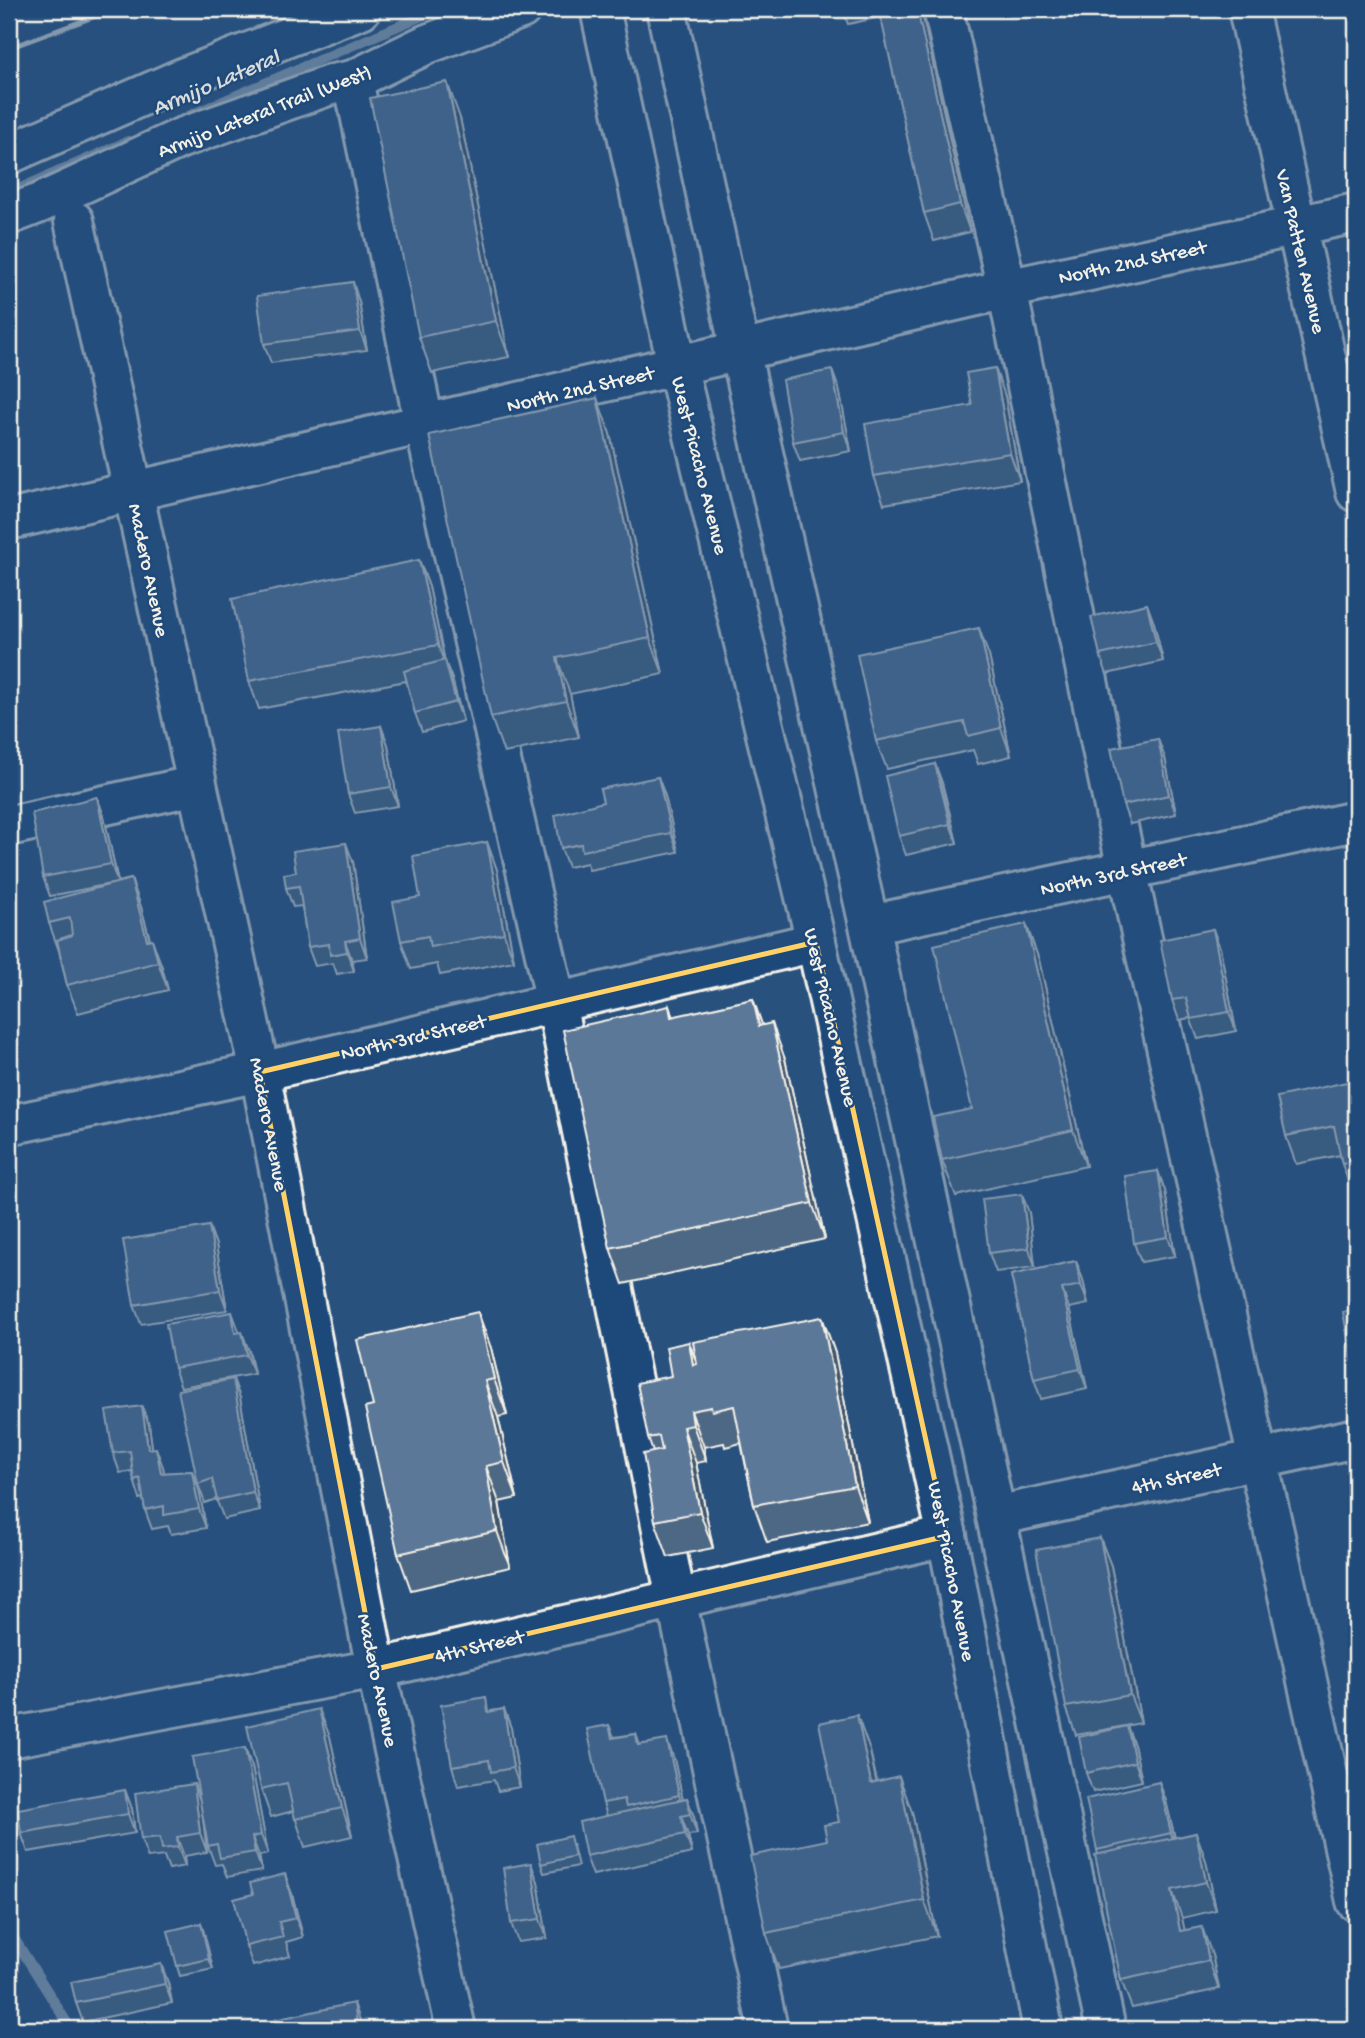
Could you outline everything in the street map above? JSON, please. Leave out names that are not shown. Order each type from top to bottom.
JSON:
[{"type":"street","points":[[9,154],[185,78],[361,9]]},
{"type":"street","name":"Armijo Lateral Trail (West)","points":[[9,215],[181,138],[333,84],[353,80],[428,44],[521,9]]},
{"type":"street","name":"West Picacho Avenue","points":[[600,9],[677,365],[816,942],[947,1536],[1043,2029]]},
{"type":"street","points":[[666,9],[869,925],[1105,2029]]},
{"type":"street","points":[[943,9],[1007,289],[1127,870],[1356,1901]]},
{"type":"street","name":"Van Patten Avenue","points":[[1248,9],[1356,492]]},
{"type":"street","points":[[353,80],[424,423],[556,1002],[676,1599],[768,2029]]},
{"type":"street","name":"North 2nd Street","points":[[9,520],[1007,289],[1356,213]]},
{"type":"street","name":"Madero Avenue","points":[[74,221],[260,1072],[376,1669],[456,2029]]},
{"type":"street","points":[[9,826],[197,785]]},
{"type":"street","name":"North 3rd Street","points":[[869,925],[1356,821]]},
{"type":"street","name":"North 3rd Street","points":[[9,1125],[260,1072],[816,942]]},
{"type":"street","name":"4th Street","points":[[996,1516],[1356,1438]]},
{"type":"street","name":"4th Street","points":[[9,1738],[376,1669],[947,1536]]},
{"type":"highlighted area","points":[[816,942],[947,1536],[376,1669],[260,1072]]},
{"type":"building","points":[[879,9],[917,9],[960,204],[924,213]]},
{"type":"building","points":[[447,82],[496,321],[419,337],[370,98]]},
{"type":"building","points":[[353,282],[360,331],[264,344],[257,296]]},
{"type":"building","points":[[995,368],[1010,453],[874,476],[865,424],[972,405],[966,373]]},
{"type":"building","points":[[832,370],[844,432],[793,442],[782,380]]},
{"type":"building","points":[[597,398],[650,638],[557,658],[566,701],[491,717],[429,435]]},
{"type":"building","points":[[419,560],[438,645],[249,681],[232,599]]},
{"type":"building","points":[[1147,604],[1156,642],[1100,655],[1091,617]]},
{"type":"building","points":[[979,628],[1001,728],[968,736],[964,722],[876,741],[857,654]]},
{"type":"building","points":[[445,660],[456,702],[415,713],[404,671]]},
{"type":"building","points":[[381,726],[391,787],[348,794],[338,733]]},
{"type":"building","points":[[1158,739],[1169,795],[1123,805],[1111,748]]},
{"type":"building","points":[[935,764],[950,824],[899,836],[885,776]]},
{"type":"building","points":[[658,777],[671,833],[582,851],[581,844],[561,848],[555,815],[603,802],[600,789]]},
{"type":"building","points":[[97,797],[111,864],[43,877],[32,813]]},
{"type":"building","points":[[487,842],[504,933],[430,947],[428,936],[401,941],[393,902],[420,897],[413,856]]},
{"type":"building","points":[[346,843],[360,938],[345,941],[347,952],[330,955],[329,944],[308,947],[299,886],[286,888],[284,874],[296,872],[293,851]]},
{"type":"building","points":[[131,879],[147,940],[152,939],[158,962],[67,985],[57,940],[72,935],[70,918],[49,923],[44,902]]},
{"type":"building","points":[[1026,924],[1073,1130],[942,1160],[933,1117],[972,1109],[934,945]]},
{"type":"building","points":[[1213,929],[1229,1012],[1191,1019],[1186,998],[1172,1000],[1160,940]]},
{"type":"building","points":[[753,999],[759,1026],[772,1023],[812,1203],[610,1248],[563,1030],[669,1006],[671,1017]]},
{"type":"building","points":[[1356,1080],[1356,1161],[1342,1164],[1334,1126],[1286,1136],[1277,1097]]},
{"type":"building","points":[[1158,1171],[1168,1237],[1134,1243],[1125,1176]]},
{"type":"building","points":[[1022,1194],[1029,1248],[989,1253],[982,1199]]},
{"type":"building","points":[[209,1226],[220,1290],[134,1305],[123,1240]]},
{"type":"building","points":[[1076,1261],[1081,1285],[1062,1289],[1080,1369],[1034,1379],[1011,1275]]},
{"type":"building","points":[[1356,1309],[1356,1359],[1352,1360],[1343,1312]]},
{"type":"building","points":[[232,1312],[235,1333],[242,1332],[247,1355],[174,1368],[166,1324]]},
{"type":"building","points":[[478,1312],[494,1379],[485,1381],[504,1462],[486,1466],[497,1531],[398,1554],[365,1408],[373,1406],[357,1340]]},
{"type":"building","points":[[822,1317],[855,1486],[754,1505],[734,1406],[712,1411],[711,1407],[691,1411],[693,1425],[683,1427],[700,1512],[655,1521],[643,1454],[662,1450],[659,1436],[648,1438],[637,1383],[671,1376],[666,1347],[689,1342],[693,1365],[697,1364],[693,1342]]},
{"type":"building","points":[[233,1379],[253,1492],[217,1500],[212,1479],[198,1484],[178,1390]]},
{"type":"building","points":[[142,1406],[148,1449],[156,1448],[161,1473],[192,1471],[199,1509],[164,1515],[164,1506],[145,1510],[140,1478],[134,1480],[130,1451],[113,1453],[106,1411]]},
{"type":"building","points":[[1100,1538],[1130,1695],[1066,1707],[1036,1550]]},
{"type":"building","points":[[486,1697],[488,1712],[504,1709],[513,1768],[491,1772],[489,1760],[452,1766],[441,1705]]},
{"type":"building","points":[[319,1709],[342,1808],[295,1819],[287,1783],[261,1789],[247,1726]]},
{"type":"building","points":[[857,1715],[871,1783],[899,1776],[924,1900],[766,1933],[750,1856],[827,1840],[824,1825],[839,1822],[819,1723]]},
{"type":"building","points":[[609,1725],[612,1738],[636,1734],[638,1745],[667,1740],[679,1795],[626,1807],[624,1799],[603,1803],[587,1729]]},
{"type":"building","points":[[1127,1726],[1135,1762],[1086,1773],[1079,1737]]},
{"type":"building","points":[[245,1748],[261,1835],[252,1837],[255,1852],[220,1858],[217,1844],[208,1846],[192,1757]]},
{"type":"building","points":[[1159,1782],[1171,1833],[1097,1850],[1086,1799]]},
{"type":"building","points":[[194,1784],[200,1833],[177,1837],[178,1847],[162,1849],[160,1837],[141,1839],[135,1793]]},
{"type":"building","points":[[125,1790],[128,1814],[21,1833],[18,1809]]},
{"type":"building","points":[[687,1798],[690,1814],[681,1816],[685,1834],[586,1856],[579,1822]]},
{"type":"building","points":[[1196,1833],[1206,1882],[1172,1890],[1180,1931],[1202,1927],[1209,1961],[1121,1980],[1095,1855]]},
{"type":"building","points":[[570,1836],[575,1856],[541,1864],[537,1844]]},
{"type":"building","points":[[531,1863],[540,1919],[511,1923],[503,1868]]},
{"type":"building","points":[[285,1874],[296,1918],[279,1922],[283,1937],[246,1946],[234,1899],[253,1894],[250,1883]]},
{"type":"building","points":[[201,1923],[209,1959],[177,1966],[168,1931]]},
{"type":"building","points":[[161,1964],[165,1984],[76,2003],[71,1982]]},
{"type":"building","points":[[354,2003],[358,2029],[276,2029],[274,2020]]},
{"type":"waterway","name":"Armijo Lateral","points":[[188,116],[438,9]]},
{"type":"waterway","name":"Armijo Lateral","points":[[9,193],[128,141]]},
{"type":"waterway","points":[[9,1930],[71,2029]]},
{"type":"railway","points":[[9,48],[115,9]]}]
